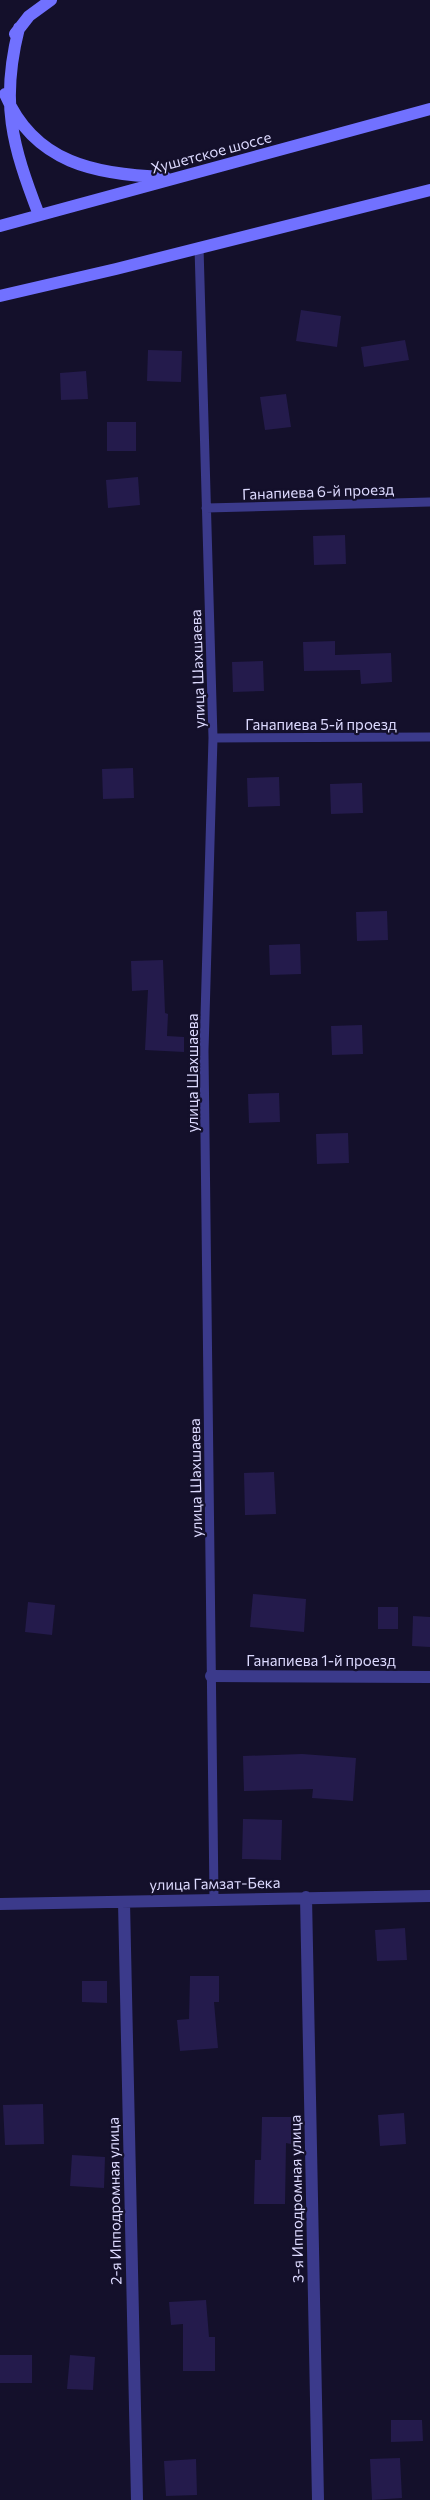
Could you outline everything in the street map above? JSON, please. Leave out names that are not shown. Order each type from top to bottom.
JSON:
[{"type":"main road","points":[[0,60],[19,28],[29,16],[51,0]]},
{"type":"main road","points":[[19,28],[10,53],[5,94],[6,116],[12,144],[39,215]]},
{"type":"main road","points":[[5,94],[14,114],[26,129],[60,155],[81,165],[109,173],[177,177]]},
{"type":"main road","name":"Хушетское шоссе","points":[[0,226],[430,109]]},
{"type":"main road","points":[[0,296],[116,269],[430,190]]},
{"type":"street","name":"Ганапиева 1-й проезд","points":[[211,1676],[430,1677]]},
{"type":"street","name":"улица Гамзат-Бека","points":[[0,1904],[430,1896]]},
{"type":"street","name":"3-я Ипподромная улица","points":[[306,1898],[318,2500]]},
{"type":"street","name":"2-я Ипподромная улица","points":[[124,1902],[137,2500]]},
{"type":"lane","name":"улица Шахшаева","points":[[199,247],[213,738],[204,1051],[214,1899]]},
{"type":"lane","name":"Ганапиева 6-й проезд","points":[[206,508],[430,502]]},
{"type":"lane","name":"Ганапиева 5-й проезд","points":[[213,738],[430,737]]},
{"type":"building","points":[[301,310],[341,316],[337,347],[296,341]]},
{"type":"building","points":[[405,340],[409,360],[364,367],[361,347]]},
{"type":"building","points":[[148,350],[182,351],[181,382],[147,381]]},
{"type":"building","points":[[86,371],[88,399],[61,400],[60,373]]},
{"type":"building","points":[[286,394],[291,427],[265,430],[260,397]]},
{"type":"building","points":[[107,422],[136,422],[136,451],[107,451]]},
{"type":"building","points":[[138,477],[140,505],[108,508],[106,480]]},
{"type":"building","points":[[345,535],[346,564],[314,565],[313,536]]},
{"type":"building","points":[[335,641],[335,655],[391,653],[392,682],[361,684],[360,670],[304,671],[303,642]]},
{"type":"building","points":[[263,661],[264,691],[233,692],[232,662]]},
{"type":"building","points":[[133,768],[134,798],[103,799],[102,769]]},
{"type":"building","points":[[279,777],[280,806],[248,807],[247,778]]},
{"type":"building","points":[[362,783],[363,813],[331,814],[330,784]]},
{"type":"building","points":[[387,911],[388,940],[357,941],[356,912]]},
{"type":"building","points":[[300,944],[301,974],[270,975],[269,945]]},
{"type":"building","points":[[163,960],[165,1013],[168,1014],[167,1036],[184,1037],[184,1052],[145,1050],[148,990],[132,991],[131,961]]},
{"type":"building","points":[[362,1025],[363,1054],[332,1055],[331,1026]]},
{"type":"building","points":[[279,1093],[280,1122],[249,1123],[248,1094]]},
{"type":"building","points":[[348,1133],[349,1163],[317,1164],[316,1134]]},
{"type":"building","points":[[274,1472],[276,1514],[245,1515],[244,1473]]},
{"type":"building","points":[[253,1594],[306,1599],[304,1632],[250,1627]]},
{"type":"building","points":[[28,1602],[55,1605],[52,1635],[25,1632]]},
{"type":"building","points":[[378,1607],[398,1607],[398,1629],[378,1629]]},
{"type":"building","points":[[413,1616],[430,1617],[430,1647],[412,1646]]},
{"type":"building","points":[[302,1754],[356,1758],[353,1801],[312,1798],[313,1789],[244,1791],[243,1756]]},
{"type":"building","points":[[243,1819],[282,1820],[281,1860],[242,1859]]},
{"type":"building","points":[[405,1928],[407,1960],[377,1961],[375,1930]]},
{"type":"building","points":[[190,1976],[219,1976],[219,2002],[214,2002],[218,2048],[180,2051],[177,2020],[189,2019]]},
{"type":"building","points":[[82,1981],[107,1981],[107,2003],[82,2002]]},
{"type":"building","points":[[43,2104],[44,2144],[5,2145],[3,2105]]},
{"type":"building","points":[[404,2113],[406,2144],[380,2146],[378,2115]]},
{"type":"building","points":[[262,2117],[291,2117],[291,2144],[286,2143],[285,2204],[254,2204],[255,2160],[261,2160]]},
{"type":"building","points":[[72,2155],[105,2157],[104,2188],[70,2186]]},
{"type":"building","points":[[206,2300],[209,2337],[215,2337],[215,2371],[183,2371],[183,2324],[171,2325],[169,2302]]},
{"type":"building","points":[[0,2355],[32,2355],[32,2383],[0,2383]]},
{"type":"building","points":[[70,2355],[95,2357],[93,2390],[67,2389]]},
{"type":"building","points":[[391,2420],[422,2420],[423,2441],[391,2442]]},
{"type":"building","points":[[400,2458],[402,2498],[372,2500],[370,2459]]},
{"type":"building","points":[[196,2459],[197,2495],[166,2496],[164,2461]]}]
